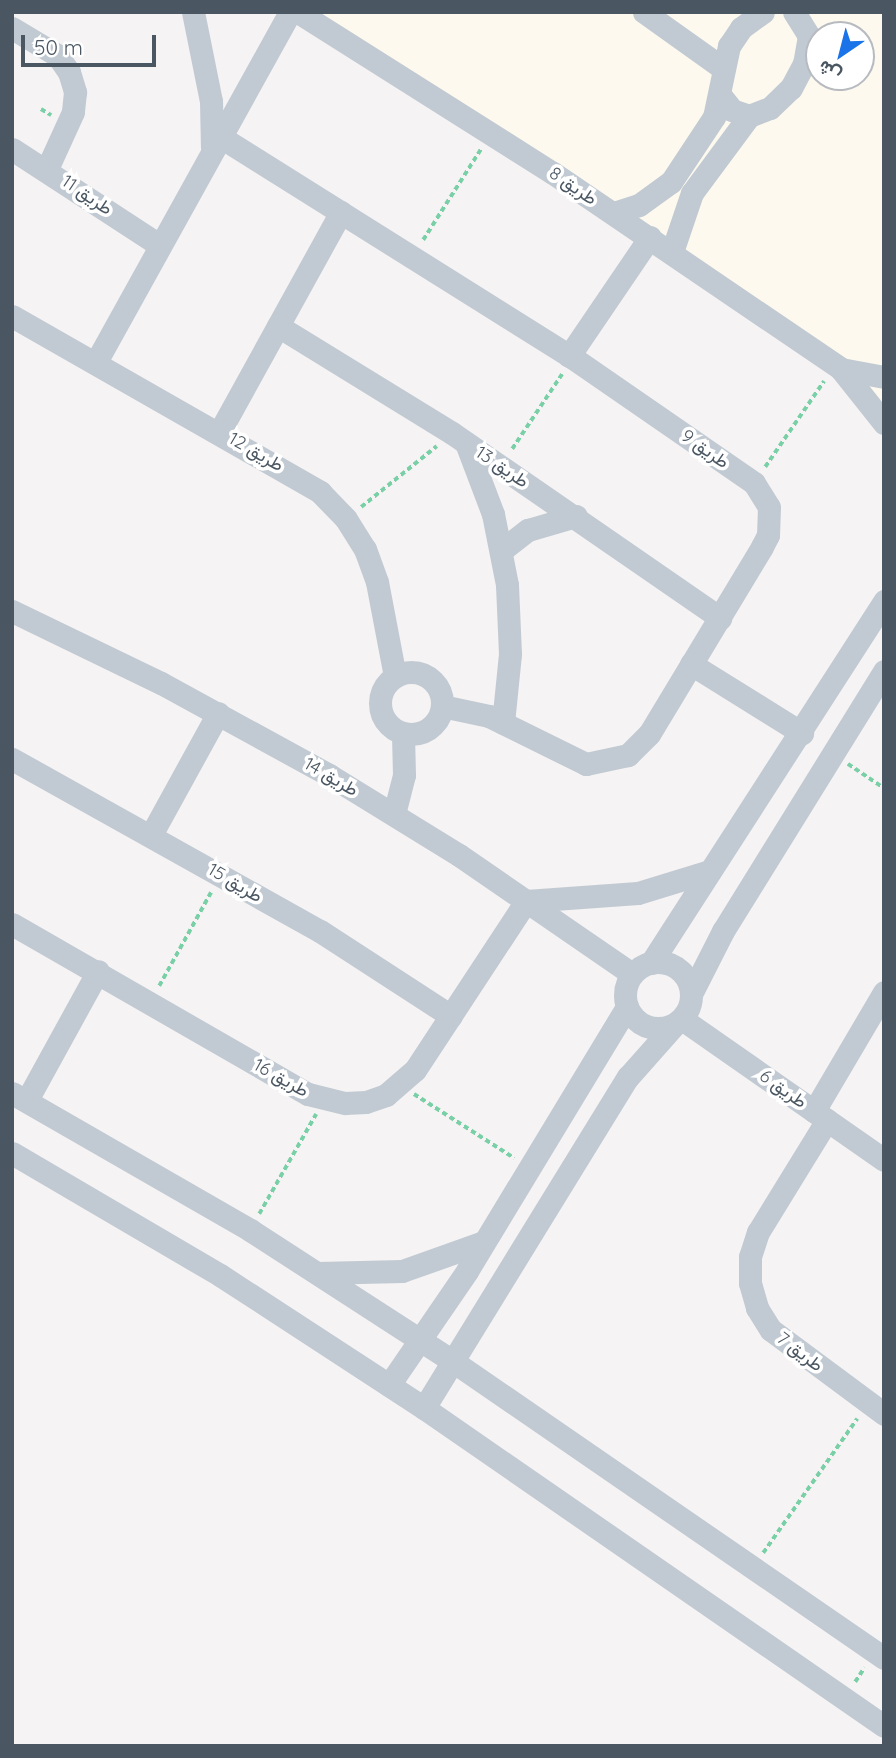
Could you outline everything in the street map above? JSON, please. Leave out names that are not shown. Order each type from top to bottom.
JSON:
[{"type":"street","points":[[193,12],[209,89],[215,141]]},
{"type":"street","points":[[96,362],[215,141],[290,12]]},
{"type":"street","name":"طريق 8","points":[[298,12],[492,132],[838,367],[884,423]]},
{"type":"street","points":[[644,12],[721,66]]},
{"type":"street","points":[[794,12],[805,30]]},
{"type":"street","points":[[614,213],[639,205],[671,181],[703,136],[721,96],[721,66],[729,46],[750,15]]},
{"type":"street","points":[[12,28],[57,55],[69,72],[75,92],[73,112],[47,169]]},
{"type":"street","points":[[672,252],[692,193],[749,116],[770,108],[791,88],[805,58]]},
{"type":"street","points":[[721,96],[732,110],[749,116]]},
{"type":"street","name":"طريق 9","points":[[215,141],[341,212],[571,357],[754,483],[769,507],[768,535],[720,618],[640,745],[615,761],[586,764],[503,723],[442,705]]},
{"type":"street","name":"طريق 11","points":[[12,149],[47,169],[159,245]]},
{"type":"street","points":[[220,431],[341,212]]},
{"type":"street","points":[[571,357],[650,237]]},
{"type":"street","name":"طريق 12","points":[[14,318],[220,431],[320,492],[346,519],[377,582],[396,676]]},
{"type":"street","name":"طريق 13","points":[[278,326],[459,438],[576,516],[720,618]]},
{"type":"street","name":"طريق 8","points":[[838,367],[884,377]]},
{"type":"street","points":[[459,438],[502,550],[510,619],[503,723]]},
{"type":"street","points":[[502,550],[536,526],[576,516]]},
{"type":"street","points":[[678,1021],[651,1027],[636,1020],[627,1007],[626,990],[802,733],[884,601]]},
{"type":"street","name":"طريق 14","points":[[12,611],[218,713],[394,814],[527,901],[642,969]]},
{"type":"street","points":[[691,664],[802,733]]},
{"type":"street","points":[[424,1408],[628,1077],[678,1021],[723,931],[884,671]]},
{"type":"street","points":[[423,675],[437,687],[442,705],[433,725],[424,732],[403,734],[393,729],[381,712],[382,692],[396,676],[423,675]]},
{"type":"street","points":[[151,835],[218,713]]},
{"type":"street","points":[[394,814],[404,775],[403,734]]},
{"type":"street","name":"طريق 15","points":[[12,759],[365,958],[451,1016]]},
{"type":"street","points":[[527,901],[638,893],[710,871]]},
{"type":"street","name":"طريق 16","points":[[12,924],[324,1100],[366,1102],[401,1085],[451,1016],[527,901]]},
{"type":"street","points":[[642,969],[667,963],[681,972],[691,994]]},
{"type":"street","points":[[98,971],[20,1097],[250,1230],[454,1362],[880,1655]]},
{"type":"street","name":"طريق 7","points":[[876,1408],[771,1330],[757,1308],[750,1283],[750,1257],[758,1232],[884,992]]},
{"type":"street","points":[[389,1385],[531,1168],[627,1007]]},
{"type":"street","name":"طريق 6","points":[[678,1021],[884,1160]]},
{"type":"street","points":[[12,1153],[220,1275],[389,1385],[884,1726]]},
{"type":"street","points":[[315,1273],[402,1271],[484,1242]]},
{"type":"path","points":[[412,257],[492,132]]},
{"type":"path","points":[[501,466],[571,357]]},
{"type":"path","points":[[754,483],[838,367]]},
{"type":"path","points":[[346,519],[459,438]]},
{"type":"path","points":[[833,754],[884,788]]},
{"type":"path","points":[[150,1002],[220,874]]},
{"type":"path","points":[[401,1085],[531,1168]]},
{"type":"path","points":[[250,1230],[324,1100]]},
{"type":"path","points":[[754,1566],[876,1408]]},
{"type":"path","points":[[844,1697],[880,1655]]},
{"type":"shaded area","points":[[275,12],[884,12],[884,408],[394,80]]}]
